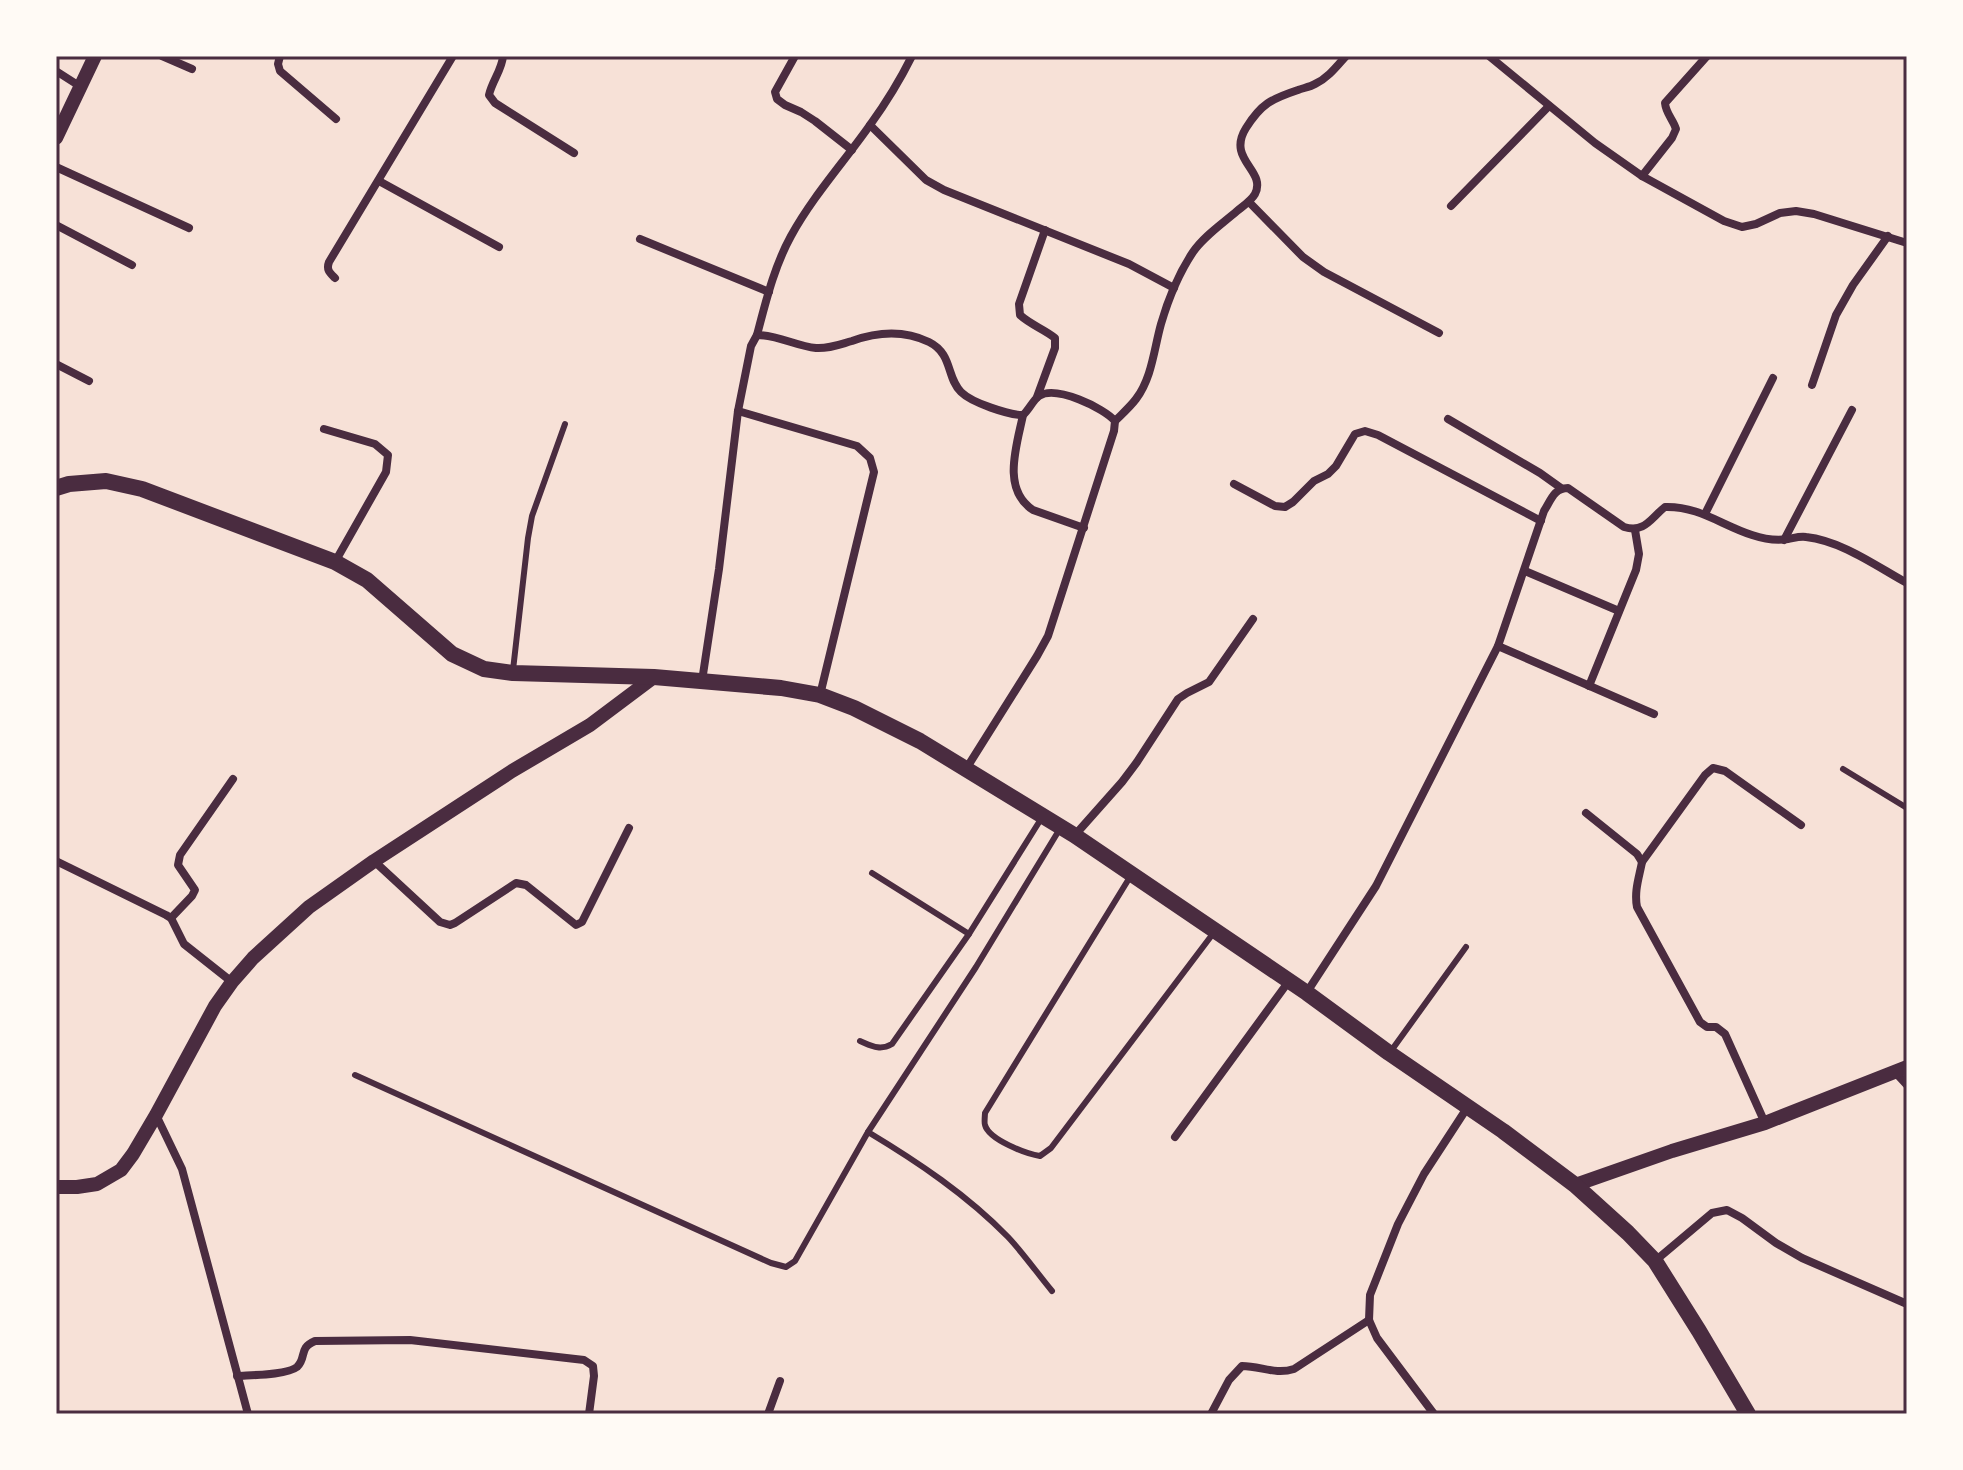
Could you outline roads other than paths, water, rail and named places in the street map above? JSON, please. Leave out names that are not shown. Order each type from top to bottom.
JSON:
[{"type":"main road","points":[[56,488],[106,481],[142,489],[335,562],[367,580],[452,654],[484,669],[513,673],[654,677],[781,688],[820,695],[920,741],[1068,831],[1307,993],[1575,1185],[1655,1261],[1748,1414]]},
{"type":"street","points":[[56,138],[95,56]]},
{"type":"street","points":[[162,56],[192,69]]},
{"type":"street","points":[[280,56],[280,71],[336,119]]},
{"type":"street","points":[[335,278],[327,267],[329,262],[453,56]]},
{"type":"street","points":[[503,56],[501,70],[489,95],[495,103],[574,153]]},
{"type":"street","points":[[795,56],[775,92],[777,99],[815,121],[852,150]]},
{"type":"street","points":[[702,682],[738,411],[751,346],[778,263],[810,206],[870,125],[912,56]]},
{"type":"street","points":[[966,769],[1048,636],[1115,421],[1137,398],[1149,373],[1174,288],[1192,253],[1205,237],[1255,194],[1257,184],[1239,143],[1243,132],[1269,101],[1314,85],[1346,56]]},
{"type":"street","points":[[1489,56],[1595,143],[1642,176],[1724,221],[1742,227],[1780,213],[1796,211],[1907,243]]},
{"type":"street","points":[[1642,176],[1676,129],[1666,113],[1665,103],[1707,56]]},
{"type":"street","points":[[56,71],[82,87]]},
{"type":"street","points":[[1451,206],[1549,106]]},
{"type":"street","points":[[870,125],[926,180],[944,190],[1129,264],[1174,288]]},
{"type":"street","points":[[56,167],[189,228]]},
{"type":"street","points":[[379,181],[499,247]]},
{"type":"street","points":[[1249,202],[1303,257],[1324,272],[1439,333]]},
{"type":"street","points":[[56,225],[132,265]]},
{"type":"street","points":[[1045,230],[1019,304],[1020,315],[1055,338],[1055,348],[1037,397],[1023,415],[1014,477],[1026,505],[1084,528]]},
{"type":"street","points":[[1812,385],[1836,315],[1888,236]]},
{"type":"street","points":[[640,239],[769,292]]},
{"type":"street","points":[[757,335],[770,335],[820,349],[879,333],[897,333],[928,341],[939,348],[948,360],[960,391],[970,399],[1013,415],[1023,415]]},
{"type":"street","points":[[56,364],[89,381]]},
{"type":"street","points":[[1705,514],[1773,378]]},
{"type":"street","points":[[1037,397],[1060,393],[1094,406],[1115,421]]},
{"type":"street","points":[[1784,540],[1852,410]]},
{"type":"street","points":[[738,411],[857,446],[870,458],[874,472],[820,695]]},
{"type":"street","points":[[1448,419],[1561,488],[1568,488],[1624,527],[1635,530],[1644,527],[1665,507],[1681,506],[1767,540],[1803,536],[1825,541],[1907,583]]},
{"type":"street","points":[[324,429],[375,444],[388,455],[386,472],[335,562]]},
{"type":"street","points":[[1234,484],[1275,506],[1285,507],[1314,481],[1328,474],[1355,434],[1365,431],[1541,521]]},
{"type":"street","points":[[1307,993],[1376,886],[1498,646],[1544,511],[1561,488]]},
{"type":"street","points":[[1589,686],[1636,570],[1639,554],[1635,530]]},
{"type":"street","points":[[1525,571],[1619,611]]},
{"type":"street","points":[[1068,831],[1129,772],[1178,699],[1209,682],[1253,619]]},
{"type":"street","points":[[1498,646],[1654,714]]},
{"type":"street","points":[[56,1187],[97,1184],[121,1170],[156,1115],[215,1006],[232,982],[253,958],[309,907],[512,771],[590,725],[654,677]]},
{"type":"street","points":[[1765,1123],[1725,1034],[1716,1027],[1707,1027],[1700,1022],[1637,907],[1636,888],[1642,862],[1713,768],[1725,771],[1801,825]]},
{"type":"street","points":[[171,918],[195,890],[178,865],[180,855],[233,779]]},
{"type":"street","points":[[1586,813],[1637,854],[1642,862]]},
{"type":"street","points":[[374,861],[445,925],[455,923],[516,883],[526,885],[576,925],[582,922],[629,828]]},
{"type":"street","points":[[56,861],[171,918],[184,944],[232,982]]},
{"type":"street","points":[[1175,1137],[1289,981]]},
{"type":"street","points":[[1575,1185],[1765,1123],[1901,1069],[1907,1085]]},
{"type":"street","points":[[1434,1414],[1377,1338],[1369,1320],[1370,1295],[1398,1224],[1424,1174],[1467,1108]]},
{"type":"street","points":[[156,1115],[182,1169],[248,1414]]},
{"type":"street","points":[[1655,1261],[1712,1213],[1727,1210],[1802,1258],[1907,1304]]},
{"type":"street","points":[[1211,1414],[1229,1380],[1242,1366],[1273,1372],[1294,1369],[1369,1320]]},
{"type":"street","points":[[237,1376],[296,1368],[303,1350],[315,1341],[410,1340],[450,1344],[584,1360],[593,1366],[594,1376],[589,1414]]},
{"type":"street","points":[[768,1414],[780,1381]]},
{"type":"lane","points":[[513,673],[532,516],[565,424]]},
{"type":"lane","points":[[1843,769],[1907,808]]},
{"type":"lane","points":[[860,1041],[876,1048],[892,1044],[969,934],[1043,816]]},
{"type":"lane","points":[[355,1075],[786,1267],[795,1261],[868,1132],[1068,831]]},
{"type":"lane","points":[[872,873],[969,934]]},
{"type":"lane","points":[[1132,875],[985,1113],[984,1124],[991,1135],[1027,1154],[1040,1156],[1051,1148],[1215,931]]},
{"type":"lane","points":[[1389,1053],[1466,947]]},
{"type":"lane","points":[[868,1132],[934,1173],[990,1220],[1011,1240],[1052,1291]]}]
